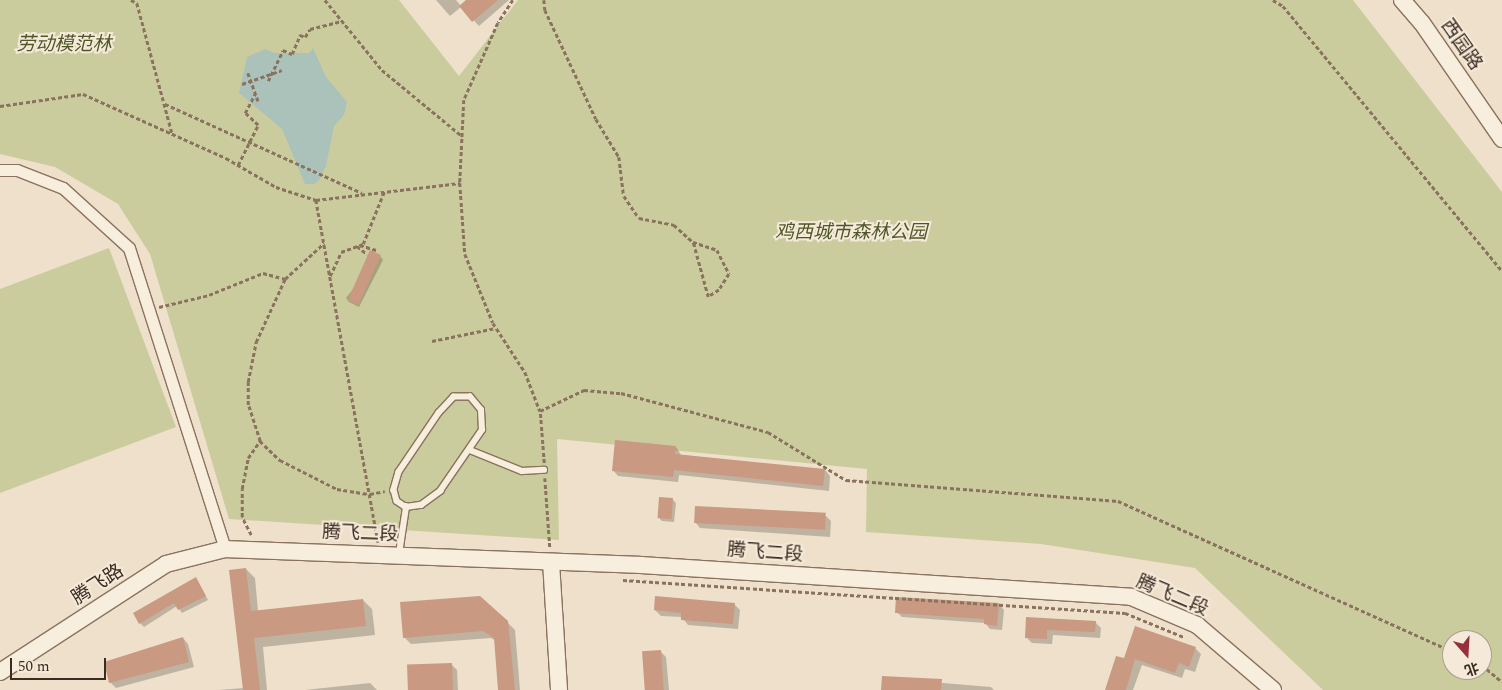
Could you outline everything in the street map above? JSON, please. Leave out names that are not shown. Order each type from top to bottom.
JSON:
[{"type":"street","name":"西园路","points":[[1402,0],[1422,23],[1502,139]]},
{"type":"street","points":[[0,170],[17,170],[63,188],[130,248],[225,549]]},
{"type":"street","name":"腾飞二段","points":[[225,549],[551,562],[1131,597],[1197,625],[1273,690]]},
{"type":"street","name":"腾飞路","points":[[0,672],[166,564],[225,549]]},
{"type":"street","points":[[551,562],[559,690]]},
{"type":"lane","points":[[454,397],[470,397],[481,410],[482,430],[470,450],[440,491],[421,505],[406,507],[397,501],[394,490],[399,472],[439,413],[454,397]]},
{"type":"lane","points":[[470,450],[522,471],[544,470]]},
{"type":"lane","points":[[398,556],[406,507]]},
{"type":"path","points":[[131,0],[137,2],[172,133]]},
{"type":"path","points":[[325,0],[382,70],[462,136]]},
{"type":"path","points":[[513,0],[498,24],[464,100],[460,184],[465,254],[496,328],[525,372],[540,411],[551,562]]},
{"type":"path","points":[[544,0],[545,10],[596,119],[619,157],[624,196],[639,218],[674,225],[693,242],[717,250],[728,274],[719,290],[708,297],[693,242]]},
{"type":"path","points":[[1273,0],[1282,6],[1502,271]]},
{"type":"path","points":[[268,81],[283,50],[292,54],[300,35],[305,37],[310,29],[343,21]]},
{"type":"path","points":[[242,84],[282,70]]},
{"type":"path","points":[[248,73],[258,101]]},
{"type":"path","points":[[0,106],[83,94],[172,133],[238,165],[276,187],[316,200],[460,184]]},
{"type":"path","points":[[238,165],[258,125],[245,113],[255,94]]},
{"type":"path","points":[[165,104],[249,144],[364,194]]},
{"type":"path","points":[[330,276],[341,252],[363,244],[384,192]]},
{"type":"path","points":[[316,200],[381,555]]},
{"type":"path","points":[[324,243],[284,279],[256,342],[248,382],[248,405],[260,441],[280,460],[337,489],[370,494],[394,490]]},
{"type":"path","points":[[358,246],[376,250]]},
{"type":"path","points":[[358,246],[367,254]]},
{"type":"path","points":[[149,310],[210,295],[263,273],[284,279]]},
{"type":"path","points":[[432,341],[496,328]]},
{"type":"path","points":[[540,411],[584,390],[621,393],[768,432],[846,480],[1118,501],[1442,647]]},
{"type":"path","points":[[258,550],[242,517],[242,489],[248,458],[260,441]]},
{"type":"path","points":[[618,580],[1125,613],[1188,638]]},
{"type":"path","points":[[1492,674],[1502,682]]},
{"type":"green space","name":"鸡西城市森林公园","points":[[0,0],[399,0],[459,76],[518,0],[1353,0],[1502,192],[1502,690],[1323,690],[1195,568],[1041,544],[866,532],[867,469],[557,439],[559,540],[229,519],[150,254],[118,204],[55,167],[0,154]]},
{"type":"green space","points":[[109,248],[176,427],[0,493],[0,289]]},
{"type":"shaded area","points":[[313,48],[326,77],[347,102],[344,115],[334,126],[326,166],[319,180],[314,184],[305,184],[282,129],[239,93],[247,57],[265,49],[274,53],[309,53]]},
{"type":"building","points":[[466,0],[498,0],[472,22],[459,6]]},
{"type":"building","points":[[370,250],[381,255],[359,305],[348,300]]},
{"type":"building","points":[[615,440],[676,446],[675,454],[825,469],[823,486],[674,470],[673,477],[612,471]]},
{"type":"building","points":[[659,497],[673,498],[672,519],[658,518]]},
{"type":"building","points":[[695,506],[826,513],[825,530],[694,523]]},
{"type":"building","points":[[246,568],[251,611],[363,599],[366,626],[254,638],[260,690],[243,690],[229,570]]},
{"type":"building","points":[[196,577],[206,596],[178,610],[174,603],[139,624],[133,613]]},
{"type":"building","points":[[480,596],[508,621],[515,690],[498,690],[494,638],[483,631],[403,638],[400,602]]},
{"type":"building","points":[[655,596],[735,603],[733,624],[681,620],[681,613],[654,610]]},
{"type":"building","points":[[896,597],[999,603],[997,626],[984,624],[984,619],[895,613]]},
{"type":"building","points":[[1026,617],[1096,621],[1095,632],[1047,630],[1047,639],[1025,638]]},
{"type":"building","points":[[1135,626],[1196,647],[1189,667],[1179,663],[1175,673],[1135,659],[1126,690],[1105,690],[1116,656],[1124,658]]},
{"type":"building","points":[[183,637],[189,662],[109,683],[104,662]]},
{"type":"building","points":[[661,650],[664,690],[645,690],[642,651]]},
{"type":"building","points":[[452,663],[453,690],[408,690],[407,665]]},
{"type":"building","points":[[882,676],[942,679],[941,690],[881,690]]},
{"type":"park label","name":"劳动模范林","points":[[64,45]]}]
